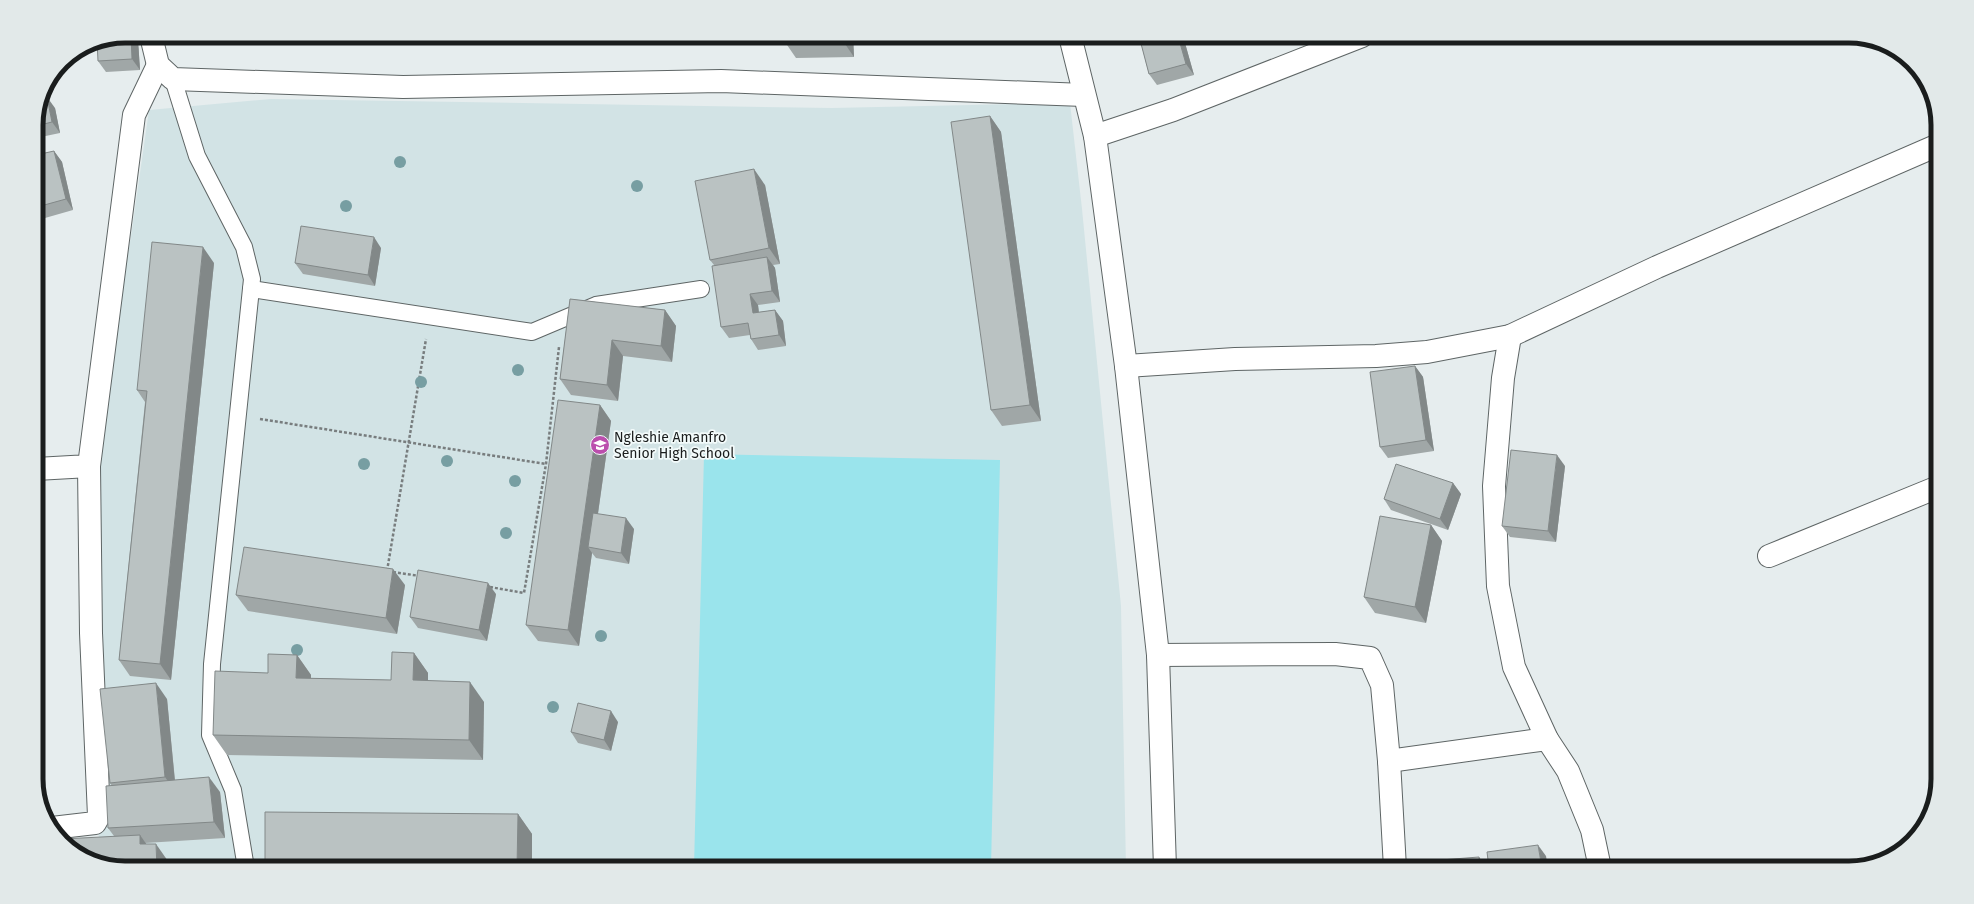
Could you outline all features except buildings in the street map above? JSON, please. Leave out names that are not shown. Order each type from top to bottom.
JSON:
[{"type":"street","points":[[152,43],[158,65],[173,79],[403,86],[721,81],[1084,95]]},
{"type":"street","points":[[1072,43],[1095,136],[1126,366],[1158,655],[1164,861]]},
{"type":"street","points":[[1095,136],[1173,110],[1344,43]]},
{"type":"street","points":[[59,827],[95,823],[99,816],[90,633],[89,466],[134,116],[158,65]]},
{"type":"street","points":[[1126,366],[1235,359],[1376,356],[1427,352],[1510,336],[1656,266],[1931,148]]},
{"type":"street","points":[[1510,336],[1503,378],[1494,486],[1498,586],[1514,667],[1547,739],[1568,770],[1592,830],[1599,861]]},
{"type":"street","points":[[43,469],[89,466]]},
{"type":"street","points":[[1769,556],[1931,490]]},
{"type":"street","points":[[1158,655],[1335,654],[1370,658],[1382,685],[1389,761],[1395,861]]},
{"type":"street","points":[[1389,761],[1547,739]]},
{"type":"lane","points":[[173,79],[197,156],[244,247],[252,279],[212,664],[210,735],[233,790],[245,861]]},
{"type":"lane","points":[[251,289],[532,332],[596,305],[701,289]]},
{"type":"path","points":[[387,571],[430,316]]},
{"type":"path","points":[[486,587],[524,593],[546,464],[562,320]]},
{"type":"path","points":[[238,415],[546,464]]},
{"type":"path","points":[[380,570],[425,577]]},
{"type":"shaded area","name":"Ngleshie Amanfro Senior High School","points":[[271,99],[832,108],[1070,103],[1082,209],[1121,606],[1126,861],[125,861],[93,855],[99,840],[85,609],[88,488],[131,236],[149,110]]},
{"type":"shaded area","points":[[704,454],[1000,460],[991,861],[694,861]]},
{"type":"place","name":"Ngleshie Amanfro Senior High School","points":[[600,445]]}]
